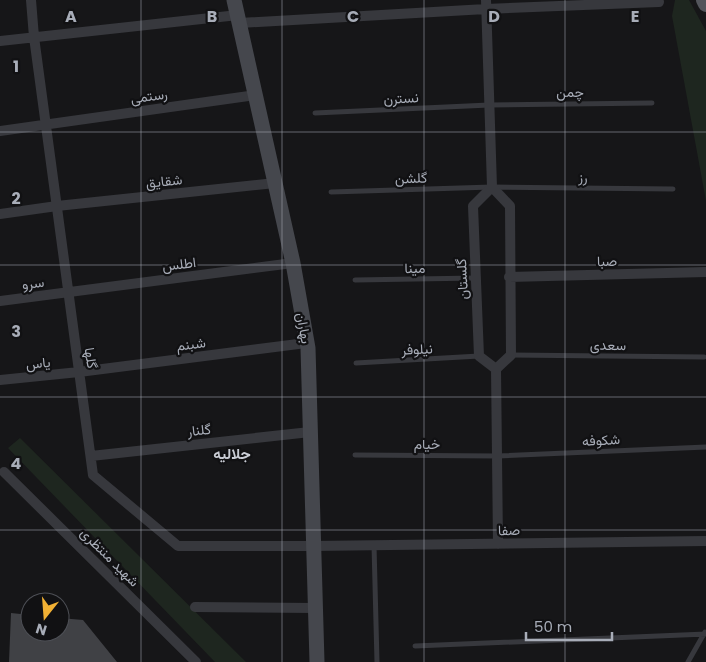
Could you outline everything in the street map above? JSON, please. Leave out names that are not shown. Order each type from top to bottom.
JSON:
[{"type":"main road","name":"بهاران","points":[[234,0],[292,263],[306,343],[317,662]]},
{"type":"main road","points":[[704,0],[706,4]]},
{"type":"street","name":"گلها","points":[[31,0],[34,37],[93,475],[178,546],[313,546]]},
{"type":"street","points":[[0,41],[239,19],[486,4],[659,2]]},
{"type":"street","points":[[486,4],[492,187],[510,206],[511,355],[496,369],[498,544]]},
{"type":"street","name":"رستمی","points":[[0,130],[256,95]]},
{"type":"street","name":"شقایق","points":[[0,214],[57,206],[275,183]]},
{"type":"street","name":"گلستان","points":[[479,356],[472,206],[492,187]]},
{"type":"street","name":"اطلس","points":[[68,292],[292,263]]},
{"type":"street","name":"صبا","points":[[509,277],[706,272]]},
{"type":"street","name":"سرو","points":[[0,301],[68,292]]},
{"type":"street","name":"شبنم","points":[[79,372],[306,343]]},
{"type":"street","points":[[479,356],[496,369]]},
{"type":"street","name":"یاس","points":[[0,380],[79,372]]},
{"type":"street","name":"گلنار","points":[[91,456],[310,432]]},
{"type":"street","name":"شهید منتظری","points":[[4,472],[196,662]]},
{"type":"street","name":"صفا","points":[[313,546],[706,541]]},
{"type":"street","points":[[195,607],[315,608]]},
{"type":"lane","name":"چمن","points":[[488,104],[652,103]]},
{"type":"lane","name":"نسترن","points":[[315,113],[488,104]]},
{"type":"lane","name":"رز","points":[[492,187],[673,189]]},
{"type":"lane","name":"گلشن","points":[[331,192],[492,187]]},
{"type":"lane","name":"مینا","points":[[355,280],[476,278]]},
{"type":"lane","name":"سعدی","points":[[511,355],[704,357]]},
{"type":"lane","name":"نیلوفر","points":[[356,363],[479,356]]},
{"type":"lane","name":"شکوفه","points":[[498,456],[706,447]]},
{"type":"lane","name":"خیام","points":[[355,455],[498,456]]},
{"type":"lane","points":[[374,545],[378,662]]},
{"type":"lane","points":[[415,646],[705,633]]},
{"type":"lane","points":[[688,662],[705,633]]},
{"type":"shaded area","points":[[675,0],[689,0],[706,31],[706,201],[672,16]]},
{"type":"shaded area","points":[[20,438],[246,662],[215,662],[8,448]]},
{"type":"building","points":[[11,613],[20,614],[20,642],[70,642],[70,619],[83,620],[117,662],[9,662]]},
{"type":"district","name":"جلالیه","points":[[232,453]]}]
